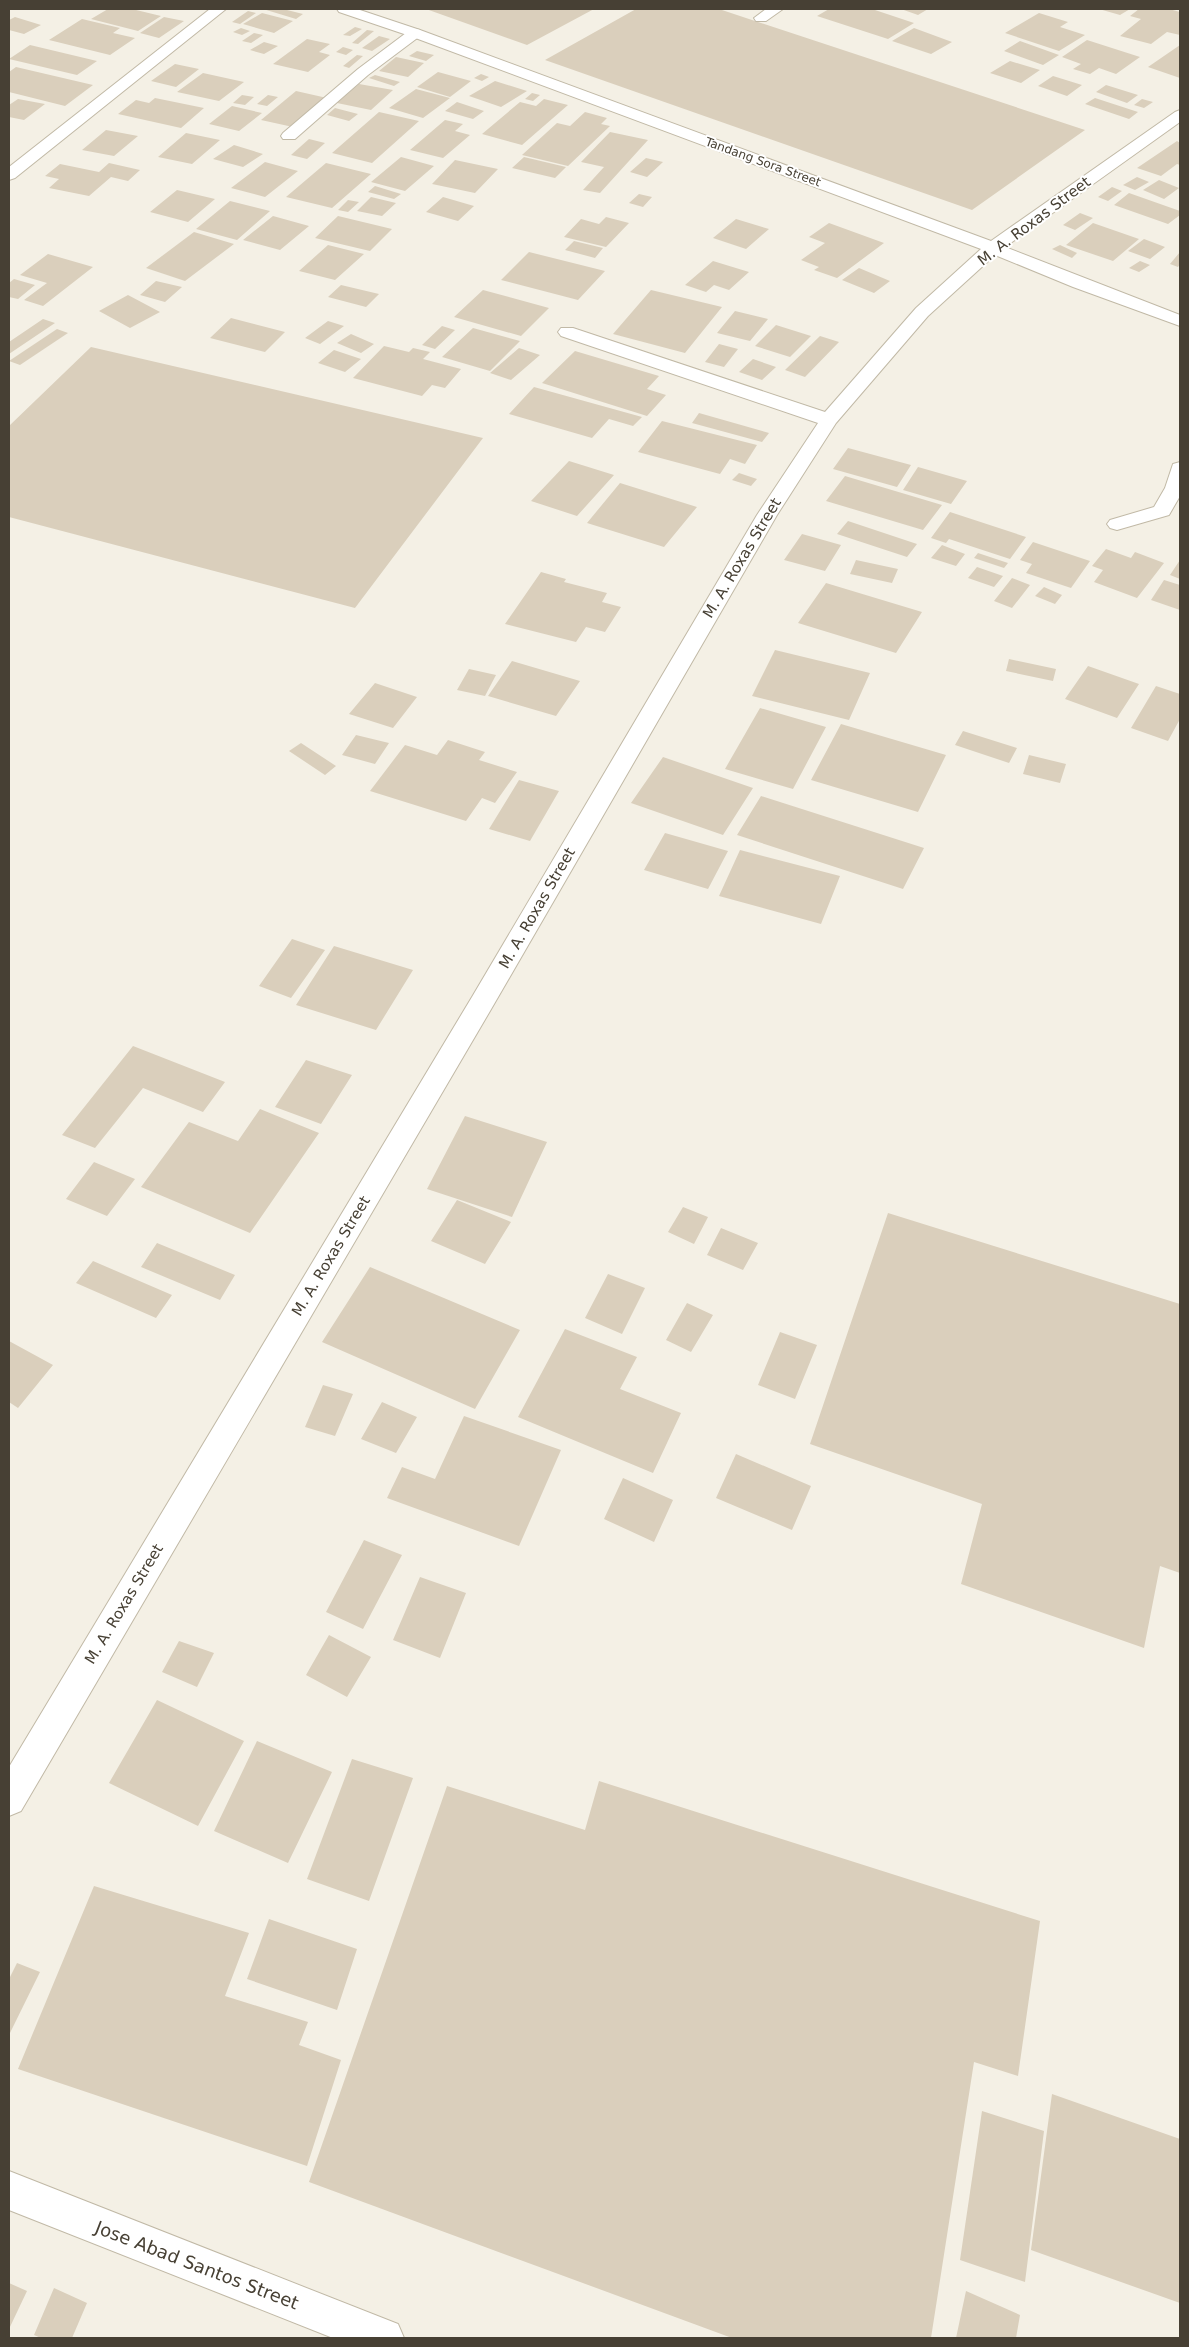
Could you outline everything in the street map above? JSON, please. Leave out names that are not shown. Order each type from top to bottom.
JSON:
[{"type":"street","points":[[9,175],[219,9]]},
{"type":"street","name":"Tandang Sora Street","points":[[344,9],[415,33],[993,248],[1180,321]]},
{"type":"street","points":[[760,18],[776,9]]},
{"type":"street","points":[[288,136],[364,72],[415,33]]},
{"type":"street","name":"M. A. Roxas Street","points":[[9,1799],[476,1012],[767,515],[829,420],[922,312],[993,248],[1180,115]]},
{"type":"street","points":[[567,332],[829,420]]},
{"type":"street","points":[[1117,524],[1162,510],[1174,488],[1180,468]]},
{"type":"street","name":"Jose Abad Santos Street","points":[[9,2191],[384,2338]]},
{"type":"building","points":[[108,9],[132,9],[161,16],[138,31],[91,19]]},
{"type":"building","points":[[263,9],[283,9],[303,14],[296,19]]},
{"type":"building","points":[[426,9],[594,9],[527,45]]},
{"type":"building","points":[[636,9],[719,9],[1085,130],[972,210],[545,60]]},
{"type":"building","points":[[829,9],[872,9],[914,23],[888,39],[817,16]]},
{"type":"building","points":[[901,9],[928,9],[918,15]]},
{"type":"building","points":[[1099,9],[1130,9],[1120,15]]},
{"type":"building","points":[[1139,9],[1169,9],[1180,12],[1180,35],[1167,32],[1151,44],[1120,36],[1141,19],[1130,16]]},
{"type":"building","points":[[248,11],[256,13],[240,24],[232,22]]},
{"type":"building","points":[[262,13],[293,21],[274,33],[243,24]]},
{"type":"building","points":[[1039,13],[1068,22],[1060,27],[1085,35],[1059,51],[1005,33]]},
{"type":"building","points":[[15,17],[41,25],[24,34],[9,30],[9,20]]},
{"type":"building","points":[[164,17],[184,21],[159,38],[140,33]]},
{"type":"building","points":[[82,19],[120,28],[113,33],[135,38],[110,55],[49,40]]},
{"type":"building","points":[[355,27],[362,29],[350,36],[343,35]]},
{"type":"building","points":[[241,28],[250,31],[242,35],[233,32]]},
{"type":"building","points":[[914,28],[952,42],[931,54],[892,41]]},
{"type":"building","points":[[367,30],[374,31],[358,44],[352,43]]},
{"type":"building","points":[[254,33],[263,35],[251,43],[242,41]]},
{"type":"building","points":[[379,36],[390,39],[372,51],[362,48]]},
{"type":"building","points":[[307,39],[330,44],[319,52],[330,55],[308,72],[273,64]]},
{"type":"building","points":[[1087,40],[1140,57],[1116,74],[1099,68],[1090,74],[1073,69],[1081,64],[1062,57]]},
{"type":"building","points":[[1020,41],[1059,55],[1043,65],[1004,51]]},
{"type":"building","points":[[264,42],[278,46],[264,54],[250,50]]},
{"type":"building","points":[[30,45],[97,61],[77,75],[9,59]]},
{"type":"building","points":[[1180,45],[1180,78],[1148,67]]},
{"type":"building","points":[[343,47],[353,50],[346,55],[336,52]]},
{"type":"building","points":[[417,51],[434,55],[426,61],[409,56]]},
{"type":"building","points":[[357,55],[363,56],[349,68],[343,66]]},
{"type":"building","points":[[396,57],[424,63],[408,77],[379,71]]},
{"type":"building","points":[[1010,61],[1040,70],[1021,83],[990,73]]},
{"type":"building","points":[[175,64],[199,69],[176,87],[151,81]]},
{"type":"building","points":[[16,67],[93,85],[65,106],[9,92],[9,72]]},
{"type":"building","points":[[438,72],[471,81],[450,97],[417,87]]},
{"type":"building","points":[[203,73],[244,82],[219,101],[177,92]]},
{"type":"building","points":[[481,74],[489,77],[482,81],[474,78]]},
{"type":"building","points":[[375,75],[400,82],[394,86],[369,78]]},
{"type":"building","points":[[1053,76],[1082,85],[1067,96],[1038,86]]},
{"type":"building","points":[[495,81],[527,91],[501,107],[469,96]]},
{"type":"building","points":[[359,84],[393,90],[371,110],[337,103]]},
{"type":"building","points":[[1106,85],[1138,95],[1127,103],[1096,92]]},
{"type":"building","points":[[416,89],[450,98],[423,118],[389,108]]},
{"type":"building","points":[[296,91],[327,98],[293,127],[261,120]]},
{"type":"building","points":[[532,93],[540,95],[533,101],[525,99]]},
{"type":"building","points":[[242,95],[254,97],[245,105],[233,103]]},
{"type":"building","points":[[268,95],[278,97],[267,106],[257,104]]},
{"type":"building","points":[[155,98],[204,108],[181,128],[118,114],[136,100],[149,103]]},
{"type":"building","points":[[1095,98],[1138,112],[1129,119],[1085,104]]},
{"type":"building","points":[[18,99],[45,104],[24,120],[9,117],[9,105]]},
{"type":"building","points":[[544,99],[568,105],[522,145],[482,134],[520,102],[536,106]]},
{"type":"building","points":[[1142,99],[1153,102],[1144,108],[1134,105]]},
{"type":"building","points":[[457,102],[484,111],[473,119],[445,111]]},
{"type":"building","points":[[232,106],[262,113],[239,131],[209,124]]},
{"type":"building","points":[[335,108],[358,114],[349,121],[327,115]]},
{"type":"building","points":[[379,112],[419,121],[372,163],[332,153]]},
{"type":"building","points":[[585,112],[607,118],[601,124],[610,126],[568,166],[522,155],[557,123],[570,126]]},
{"type":"building","points":[[445,120],[463,124],[455,131],[470,135],[443,158],[410,150]]},
{"type":"building","points":[[106,130],[138,136],[114,156],[82,150]]},
{"type":"building","points":[[610,132],[648,140],[600,193],[583,190],[604,167],[581,162]]},
{"type":"building","points":[[186,133],[220,140],[192,164],[158,157]]},
{"type":"building","points":[[309,139],[325,143],[307,159],[291,155]]},
{"type":"building","points":[[1177,141],[1180,143],[1180,165],[1177,164],[1161,176],[1137,168]]},
{"type":"building","points":[[234,145],[263,154],[243,167],[213,159]]},
{"type":"building","points":[[401,157],[434,166],[405,191],[371,182]]},
{"type":"building","points":[[524,157],[566,167],[555,178],[512,168]]},
{"type":"building","points":[[646,158],[663,162],[647,177],[630,172]]},
{"type":"building","points":[[455,160],[498,169],[475,193],[432,184]]},
{"type":"building","points":[[265,162],[298,171],[265,197],[231,188]]},
{"type":"building","points":[[109,163],[140,170],[128,181],[111,177],[89,196],[49,188],[59,179],[45,176],[60,164],[99,172]]},
{"type":"building","points":[[326,163],[371,174],[332,208],[286,197]]},
{"type":"building","points":[[1137,177],[1149,182],[1135,190],[1123,185]]},
{"type":"building","points":[[1159,180],[1179,188],[1164,199],[1143,190]]},
{"type":"building","points":[[375,186],[401,194],[394,199],[368,192]]},
{"type":"building","points":[[1112,187],[1122,191],[1108,201],[1098,197]]},
{"type":"building","points":[[177,190],[215,199],[188,222],[150,212]]},
{"type":"building","points":[[1129,193],[1180,211],[1180,215],[1168,224],[1114,205]]},
{"type":"building","points":[[639,194],[652,197],[643,207],[629,203]]},
{"type":"building","points":[[371,197],[396,203],[382,216],[357,211]]},
{"type":"building","points":[[443,197],[474,206],[458,221],[426,212]]},
{"type":"building","points":[[348,200],[359,202],[348,212],[338,210]]},
{"type":"building","points":[[230,201],[270,211],[237,240],[196,229]]},
{"type":"building","points":[[1080,213],[1093,218],[1075,230],[1063,225]]},
{"type":"building","points":[[273,216],[309,226],[280,250],[243,240]]},
{"type":"building","points":[[338,216],[392,229],[370,251],[315,238]]},
{"type":"building","points":[[606,217],[629,223],[606,247],[564,237],[581,219],[599,224]]},
{"type":"building","points":[[736,219],[769,229],[746,249],[713,238]]},
{"type":"building","points":[[829,223],[884,243],[837,278],[814,270],[819,267],[801,260],[825,243],[809,237]]},
{"type":"building","points":[[1093,223],[1139,239],[1113,261],[1066,245]]},
{"type":"building","points":[[194,232],[234,244],[185,281],[146,268]]},
{"type":"building","points":[[1144,239],[1165,247],[1150,259],[1128,251]]},
{"type":"building","points":[[574,241],[603,248],[595,258],[565,250]]},
{"type":"building","points":[[328,245],[364,254],[335,280],[299,271]]},
{"type":"building","points":[[1060,245],[1077,253],[1072,258],[1052,249]]},
{"type":"building","points":[[529,252],[605,271],[578,300],[501,280]]},
{"type":"building","points":[[1180,252],[1180,264],[1178,267],[1170,264]]},
{"type":"building","points":[[48,254],[93,267],[43,306],[24,300],[47,283],[20,275]]},
{"type":"building","points":[[713,261],[749,272],[729,290],[714,285],[706,292],[685,285]]},
{"type":"building","points":[[1140,261],[1150,265],[1139,272],[1129,268]]},
{"type":"building","points":[[859,268],[890,281],[874,293],[842,280]]},
{"type":"building","points":[[14,279],[35,285],[18,299],[9,297],[9,283]]},
{"type":"building","points":[[156,281],[182,287],[165,302],[140,295]]},
{"type":"building","points":[[341,285],[379,294],[366,307],[328,297]]},
{"type":"building","points":[[483,290],[549,308],[521,336],[454,317]]},
{"type":"building","points":[[651,290],[722,307],[685,353],[613,334]]},
{"type":"building","points":[[128,295],[160,312],[130,328],[99,311]]},
{"type":"building","points":[[735,311],[768,319],[750,341],[717,333]]},
{"type":"building","points":[[231,318],[285,332],[265,352],[210,338]]},
{"type":"building","points":[[43,319],[55,323],[9,354],[9,342]]},
{"type":"building","points":[[328,321],[344,326],[320,344],[305,338]]},
{"type":"building","points":[[776,325],[811,336],[790,357],[755,346]]},
{"type":"building","points":[[442,326],[455,330],[435,349],[422,345]]},
{"type":"building","points":[[473,328],[520,341],[490,371],[442,357]]},
{"type":"building","points":[[57,329],[68,333],[20,365],[9,361]]},
{"type":"building","points":[[351,334],[374,344],[361,353],[337,343]]},
{"type":"building","points":[[820,336],[839,342],[805,377],[785,370]]},
{"type":"building","points":[[719,344],[738,349],[724,367],[705,362]]},
{"type":"building","points":[[384,346],[409,352],[413,348],[430,352],[423,359],[461,369],[445,388],[432,385],[422,396],[353,378]]},
{"type":"building","points":[[91,347],[483,438],[355,608],[9,517],[9,426]]},
{"type":"building","points":[[519,348],[540,355],[511,380],[490,373]]},
{"type":"building","points":[[334,350],[361,359],[345,372],[318,363]]},
{"type":"building","points":[[575,351],[659,376],[647,389],[666,395],[647,416],[542,383]]},
{"type":"building","points":[[753,359],[776,367],[762,380],[739,372]]},
{"type":"building","points":[[534,387],[642,417],[633,426],[609,419],[592,438],[509,414]]},
{"type":"building","points":[[699,413],[769,433],[762,442],[692,423]]},
{"type":"building","points":[[662,421],[757,445],[745,464],[730,459],[720,474],[638,452]]},
{"type":"building","points":[[848,448],[911,465],[897,487],[833,469]]},
{"type":"building","points":[[569,461],[614,475],[577,516],[531,501]]},
{"type":"building","points":[[918,467],[967,481],[951,504],[903,490]]},
{"type":"building","points":[[739,473],[757,479],[751,486],[732,480]]},
{"type":"building","points":[[845,476],[942,505],[923,530],[826,501]]},
{"type":"building","points":[[620,483],[697,507],[664,547],[587,523]]},
{"type":"building","points":[[950,512],[1026,537],[1010,559],[949,539],[946,543],[931,538]]},
{"type":"building","points":[[848,521],[917,544],[907,557],[837,534]]},
{"type":"building","points":[[802,534],[841,545],[825,571],[784,560]]},
{"type":"building","points":[[1033,542],[1090,561],[1071,588],[1026,573],[1032,564],[1020,560]]},
{"type":"building","points":[[942,545],[965,554],[956,566],[931,558]]},
{"type":"building","points":[[1106,549],[1131,558],[1135,552],[1164,563],[1137,598],[1094,582],[1103,570],[1092,566]]},
{"type":"building","points":[[978,553],[1008,563],[1004,568],[974,558]]},
{"type":"building","points":[[856,560],[898,569],[892,583],[850,574]]},
{"type":"building","points":[[1180,560],[1180,579],[1170,575]]},
{"type":"building","points":[[977,567],[1003,576],[994,587],[968,578]]},
{"type":"building","points":[[541,572],[566,579],[564,582],[607,593],[602,602],[621,607],[605,632],[586,627],[576,642],[505,624]]},
{"type":"building","points":[[1012,578],[1030,585],[1012,608],[994,601]]},
{"type":"building","points":[[1164,580],[1180,585],[1180,610],[1151,600]]},
{"type":"building","points":[[826,583],[922,612],[896,653],[798,623]]},
{"type":"building","points":[[1044,587],[1062,595],[1055,604],[1035,596]]},
{"type":"building","points":[[775,650],[870,673],[849,720],[752,696]]},
{"type":"building","points":[[1009,659],[1056,669],[1053,681],[1006,671]]},
{"type":"building","points":[[512,661],[580,681],[556,716],[488,696]]},
{"type":"building","points":[[1088,666],[1139,684],[1117,718],[1065,699]]},
{"type":"building","points":[[469,669],[496,675],[485,696],[457,690]]},
{"type":"building","points":[[375,683],[417,697],[393,728],[349,714]]},
{"type":"building","points":[[1156,686],[1180,694],[1180,719],[1168,741],[1131,728]]},
{"type":"building","points":[[760,708],[826,727],[793,789],[725,769]]},
{"type":"building","points":[[841,724],[946,755],[918,812],[811,780]]},
{"type":"building","points":[[963,731],[1017,748],[1009,763],[955,745]]},
{"type":"building","points":[[356,735],[389,743],[375,764],[342,755]]},
{"type":"building","points":[[448,740],[485,752],[479,760],[517,772],[495,803],[482,798],[466,821],[370,791],[405,745],[437,755]]},
{"type":"building","points":[[301,743],[336,766],[325,775],[289,751]]},
{"type":"building","points":[[1029,755],[1066,764],[1060,783],[1023,774]]},
{"type":"building","points":[[663,757],[753,788],[723,835],[631,803]]},
{"type":"building","points":[[519,780],[559,791],[530,841],[489,829]]},
{"type":"building","points":[[761,796],[924,848],[903,889],[737,835]]},
{"type":"building","points":[[665,833],[728,851],[708,889],[644,870]]},
{"type":"building","points":[[740,850],[840,876],[821,924],[719,896]]},
{"type":"building","points":[[292,939],[325,950],[291,998],[259,986]]},
{"type":"building","points":[[334,946],[413,970],[376,1030],[296,1005]]},
{"type":"building","points":[[133,1046],[225,1082],[203,1112],[143,1088],[95,1148],[62,1135]]},
{"type":"building","points":[[306,1060],[352,1075],[321,1124],[275,1107]]},
{"type":"building","points":[[260,1109],[319,1133],[250,1233],[141,1187],[189,1122],[238,1141]]},
{"type":"building","points":[[465,1116],[547,1142],[512,1217],[427,1189]]},
{"type":"building","points":[[94,1162],[135,1179],[107,1216],[66,1199]]},
{"type":"building","points":[[457,1200],[511,1222],[485,1264],[431,1241]]},
{"type":"building","points":[[683,1207],[708,1217],[694,1244],[668,1232]]},
{"type":"building","points":[[888,1213],[1180,1304],[1180,1573],[1160,1566],[1144,1648],[961,1584],[982,1504],[810,1444]]},
{"type":"building","points":[[721,1228],[758,1243],[743,1270],[707,1255]]},
{"type":"building","points":[[157,1243],[235,1275],[220,1300],[141,1267]]},
{"type":"building","points":[[93,1261],[172,1295],[156,1318],[76,1283]]},
{"type":"building","points":[[370,1267],[520,1330],[475,1409],[322,1342]]},
{"type":"building","points":[[608,1274],[645,1288],[622,1334],[585,1318]]},
{"type":"building","points":[[687,1303],[713,1315],[691,1352],[666,1340]]},
{"type":"building","points":[[565,1329],[637,1357],[620,1389],[681,1413],[653,1473],[518,1417]]},
{"type":"building","points":[[780,1332],[817,1345],[795,1399],[758,1385]]},
{"type":"building","points":[[9,1341],[53,1365],[18,1408],[9,1402]]},
{"type":"building","points":[[323,1385],[353,1394],[335,1436],[305,1427]]},
{"type":"building","points":[[382,1402],[417,1417],[396,1453],[361,1439]]},
{"type":"building","points":[[464,1416],[561,1450],[519,1546],[387,1498],[402,1467],[435,1479]]},
{"type":"building","points":[[736,1454],[811,1486],[792,1530],[716,1498]]},
{"type":"building","points":[[623,1478],[673,1500],[654,1542],[604,1519]]},
{"type":"building","points":[[364,1540],[402,1555],[363,1629],[326,1612]]},
{"type":"building","points":[[420,1577],[466,1593],[440,1658],[393,1640]]},
{"type":"building","points":[[329,1635],[371,1657],[347,1697],[306,1675]]},
{"type":"building","points":[[179,1641],[214,1653],[197,1687],[162,1672]]},
{"type":"building","points":[[157,1700],[244,1741],[198,1826],[109,1783]]},
{"type":"building","points":[[257,1741],[332,1772],[288,1863],[214,1831]]},
{"type":"building","points":[[352,1759],[413,1778],[369,1901],[307,1879]]},
{"type":"building","points":[[599,1781],[1040,1921],[1018,2076],[974,2062],[931,2338],[732,2338],[309,2182],[447,1786],[585,1830]]},
{"type":"building","points":[[94,1886],[249,1933],[225,1996],[308,2022],[299,2045],[341,2060],[307,2166],[18,2069]]},
{"type":"building","points":[[269,1919],[357,1949],[337,2010],[247,1979]]},
{"type":"building","points":[[17,1963],[40,1972],[9,2035],[9,1979]]},
{"type":"building","points":[[1052,2094],[1180,2139],[1180,2303],[1031,2250]]},
{"type":"building","points":[[982,2111],[1044,2131],[1025,2282],[960,2260]]},
{"type":"building","points":[[9,2283],[27,2291],[9,2329]]},
{"type":"building","points":[[54,2288],[87,2303],[72,2338],[41,2338],[34,2335]]},
{"type":"building","points":[[966,2291],[1020,2315],[1016,2338],[956,2338]]}]
